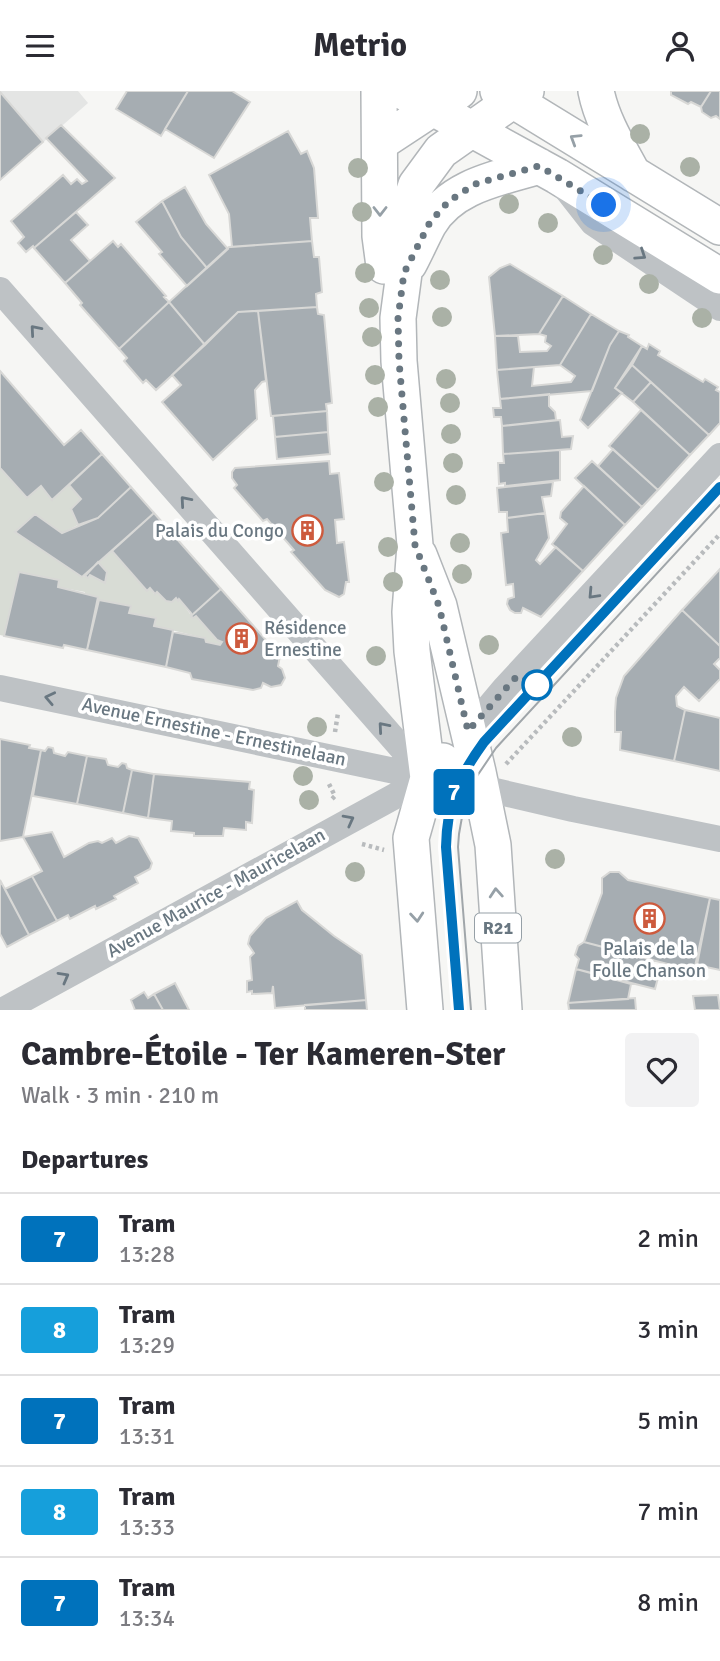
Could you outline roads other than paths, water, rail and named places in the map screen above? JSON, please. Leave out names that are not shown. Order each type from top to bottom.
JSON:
[{"type":"main road","points":[[379,91],[380,236],[398,318]]},
{"type":"main road","points":[[402,91],[446,99],[471,129],[548,171],[720,276]]},
{"type":"main road","points":[[596,91],[603,115],[633,174]]},
{"type":"main road","points":[[428,779],[412,664],[410,612],[415,545],[399,361],[398,318],[404,273],[402,230],[415,185],[441,151],[512,94],[633,174],[720,227]]},
{"type":"main road","points":[[380,143],[446,99]]},
{"type":"main road","points":[[404,273],[430,222],[449,201],[475,184],[548,171]]},
{"type":"main road","points":[[415,545],[439,606],[482,788],[428,779]]},
{"type":"main road","points":[[425,1010],[401,849],[411,838],[428,779],[468,731]]},
{"type":"main road","name":"R21","points":[[482,788],[493,845],[504,1010]]},
{"type":"street","points":[[548,171],[593,223],[720,308]]},
{"type":"street","points":[[0,290],[428,779]]},
{"type":"street","points":[[468,731],[720,456]]},
{"type":"street","name":"Avenue Ernestine - Ernestinelaan","points":[[0,688],[428,779]]},
{"type":"street","name":"Avenue Maurice - Mauricelaan","points":[[4,1010],[428,779]]},
{"type":"street","points":[[482,788],[720,839]]},
{"type":"tram line","points":[[459,1010],[446,847],[448,817],[455,791],[484,742],[720,487]]},
{"type":"tram line","name":"7","points":[[459,1010],[446,847],[447,823],[457,782],[484,742],[720,487]]},
{"type":"tram line","points":[[471,1010],[458,847],[465,800],[471,785],[496,748],[720,505]]},
{"type":"place","name":"Palais du Congo","points":[[307,531]]},
{"type":"place","name":"Résidence Ernestine","points":[[241,639]]},
{"type":"place","name":"Palais de la Folle Chanson","points":[[649,918]]}]
